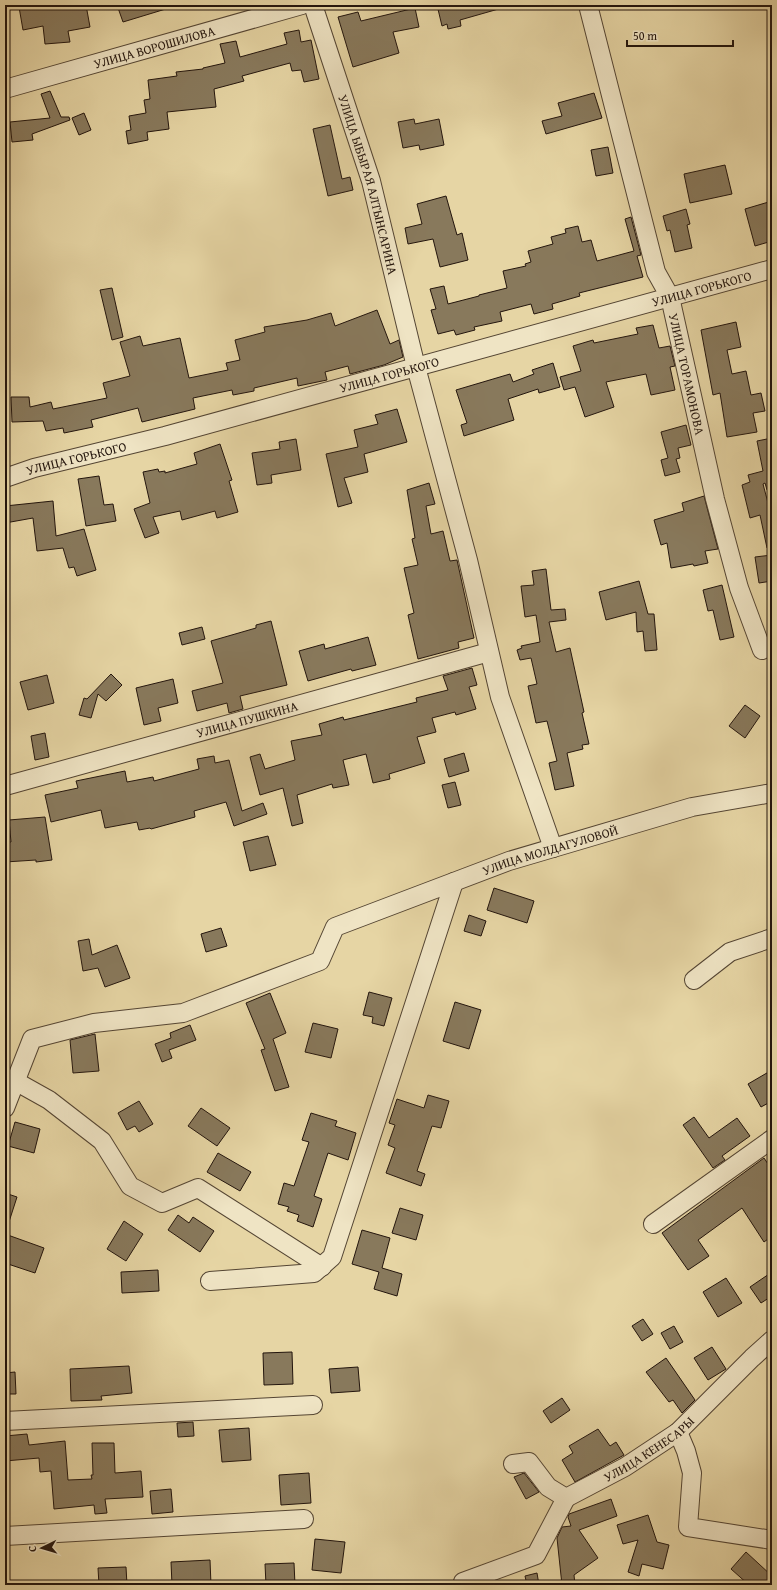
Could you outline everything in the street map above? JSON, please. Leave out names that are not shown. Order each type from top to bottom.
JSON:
[{"type":"street","name":"УЛИЦА ВОРОШИЛОВА","points":[[5,89],[302,5]]},
{"type":"street","name":"УЛИЦА ЫБЫРАЯ АЛТЫНСАРИНА","points":[[313,5],[371,181],[416,367],[468,560],[500,697],[553,848]]},
{"type":"street","name":"УЛИЦА ТОРАМОНОВА","points":[[588,5],[656,272],[670,297],[715,499],[739,588],[762,650]]},
{"type":"street","name":"УЛИЦА ГОРЬКОГО","points":[[5,478],[34,468],[165,436],[772,269]]},
{"type":"street","name":"УЛИЦА ПУШКИНА","points":[[5,786],[489,652]]},
{"type":"street","name":"УЛИЦА МОЛДАГУЛОВОЙ","points":[[15,1081],[32,1039],[94,1023],[183,1013],[320,961],[335,927],[509,861],[692,807],[772,793]]},
{"type":"street","points":[[210,1281],[314,1273],[332,1257],[454,882]]},
{"type":"street","points":[[694,980],[730,952],[772,938]]},
{"type":"street","points":[[5,1108],[15,1081],[49,1100],[102,1141],[130,1186],[162,1203],[198,1188],[322,1267]]},
{"type":"street","points":[[653,1224],[772,1139]]},
{"type":"street","name":"УЛИЦА КЕНЕСАРЫ","points":[[566,1498],[625,1467],[678,1432],[772,1340]]},
{"type":"street","points":[[5,1421],[313,1404]]},
{"type":"street","points":[[678,1432],[686,1451],[692,1473],[688,1527],[772,1540]]},
{"type":"street","points":[[462,1585],[464,1582],[536,1555],[566,1498],[548,1487],[529,1462],[513,1464]]},
{"type":"street","points":[[5,1536],[304,1519]]},
{"type":"building","points":[[31,5],[86,5],[90,27],[68,31],[70,42],[45,44],[43,26],[23,30],[19,7]]},
{"type":"building","points":[[117,5],[169,5],[169,8],[123,22]]},
{"type":"building","points":[[437,5],[501,5],[502,8],[460,20],[461,26],[448,29],[447,24],[442,26]]},
{"type":"building","points":[[415,8],[419,27],[393,32],[399,53],[353,67],[338,17],[358,12],[361,21]]},
{"type":"building","points":[[299,30],[301,42],[311,40],[319,79],[304,82],[301,70],[292,71],[290,63],[242,76],[244,81],[214,89],[216,107],[167,112],[169,129],[147,132],[148,140],[128,144],[126,131],[131,130],[129,116],[146,113],[144,100],[150,99],[148,80],[177,76],[176,72],[203,69],[225,63],[220,44],[236,41],[240,57],[287,44],[284,33]]},
{"type":"building","points":[[50,91],[61,117],[69,117],[70,120],[32,134],[33,140],[12,142],[10,122],[50,118],[41,94]]},
{"type":"building","points":[[594,93],[602,118],[546,134],[542,121],[562,116],[558,103]]},
{"type":"building","points":[[84,113],[91,130],[79,135],[72,118]]},
{"type":"building","points":[[414,119],[415,124],[439,119],[444,145],[420,150],[419,145],[403,148],[398,122]]},
{"type":"building","points":[[330,125],[342,179],[350,177],[353,190],[328,196],[313,129]]},
{"type":"building","points":[[608,147],[613,173],[596,176],[591,150]]},
{"type":"building","points":[[725,165],[732,194],[690,203],[684,174]]},
{"type":"building","points":[[446,196],[457,235],[462,233],[468,260],[440,267],[433,239],[408,244],[405,228],[422,224],[417,204]]},
{"type":"building","points":[[772,201],[772,241],[755,246],[745,209]]},
{"type":"building","points":[[686,209],[690,224],[687,225],[692,248],[675,252],[670,230],[667,231],[663,216]]},
{"type":"building","points":[[631,217],[641,255],[637,256],[643,277],[579,293],[580,296],[552,304],[553,309],[534,314],[531,304],[500,312],[502,321],[474,327],[475,330],[456,335],[454,330],[438,334],[431,310],[436,309],[430,289],[444,286],[448,304],[507,288],[503,271],[526,266],[525,264],[531,262],[528,251],[553,244],[551,237],[566,233],[565,229],[578,226],[582,242],[591,240],[597,261],[634,251],[625,219]]},
{"type":"building","points":[[112,288],[123,337],[112,340],[100,290]]},
{"type":"building","points":[[377,310],[390,344],[399,340],[403,357],[384,365],[350,374],[348,366],[325,372],[327,380],[298,386],[297,378],[254,388],[254,391],[233,395],[232,390],[193,398],[195,409],[142,422],[138,408],[91,420],[93,427],[64,433],[63,428],[46,431],[43,421],[12,422],[11,397],[29,397],[30,407],[51,402],[53,409],[107,398],[103,383],[130,376],[120,342],[140,336],[143,346],[180,338],[189,378],[228,370],[226,363],[240,360],[235,340],[265,332],[264,327],[307,320],[331,313],[335,326]]},
{"type":"building","points":[[736,322],[741,347],[727,350],[732,374],[746,371],[751,395],[761,393],[765,411],[753,413],[757,432],[727,437],[720,393],[713,395],[701,330]]},
{"type":"building","points":[[653,325],[659,348],[670,346],[675,366],[670,367],[675,390],[651,395],[646,374],[606,382],[614,407],[585,417],[575,387],[564,390],[560,377],[581,371],[573,346],[593,340],[594,343],[638,334],[636,328]]},
{"type":"building","points":[[553,363],[560,387],[539,393],[538,389],[508,399],[514,420],[464,436],[461,425],[467,423],[456,390],[510,374],[513,382],[534,374],[532,370]]},
{"type":"building","points":[[397,409],[407,442],[364,454],[368,472],[344,478],[352,503],[338,507],[326,454],[358,447],[354,430],[378,424],[375,415]]},
{"type":"building","points":[[686,425],[691,445],[678,448],[680,458],[676,459],[680,472],[665,476],[661,460],[668,458],[661,432]]},
{"type":"building","points":[[772,438],[772,490],[767,490],[765,483],[763,484],[772,518],[772,548],[767,548],[760,515],[750,518],[742,485],[750,482],[748,475],[763,471],[757,441]]},
{"type":"building","points":[[296,439],[301,470],[271,475],[272,483],[257,485],[252,453],[280,449],[279,442]]},
{"type":"building","points":[[220,444],[232,480],[229,481],[238,512],[217,518],[215,511],[182,520],[180,511],[153,517],[159,533],[145,538],[134,509],[150,503],[143,472],[158,469],[159,472],[165,471],[165,473],[197,464],[194,453]]},
{"type":"building","points":[[99,476],[104,505],[113,504],[116,521],[86,526],[78,479]]},
{"type":"building","points":[[429,483],[435,504],[426,506],[431,534],[443,531],[450,561],[457,560],[474,638],[458,642],[459,648],[418,659],[408,615],[414,613],[404,568],[418,565],[412,539],[415,538],[407,490]]},
{"type":"building","points":[[704,496],[718,549],[705,551],[708,563],[671,568],[667,543],[661,545],[654,520],[684,511],[682,503]]},
{"type":"building","points":[[53,501],[56,536],[84,529],[96,570],[77,576],[74,567],[69,568],[63,548],[37,551],[33,518],[5,523],[5,506]]},
{"type":"building","points":[[772,555],[772,581],[759,583],[755,557]]},
{"type":"building","points":[[546,569],[551,610],[565,609],[566,620],[549,622],[556,652],[570,648],[584,712],[582,713],[589,744],[582,745],[583,749],[567,753],[574,786],[555,790],[549,763],[557,761],[547,721],[536,723],[528,686],[537,684],[531,658],[520,660],[517,650],[522,648],[521,646],[540,642],[536,615],[525,617],[521,586],[534,585],[532,571]]},
{"type":"building","points":[[639,581],[648,614],[654,614],[657,650],[645,651],[643,631],[637,632],[636,612],[606,620],[599,592]]},
{"type":"building","points":[[722,585],[734,637],[720,640],[713,610],[708,611],[703,590]]},
{"type":"building","points":[[271,621],[287,685],[240,696],[243,709],[229,713],[227,703],[197,711],[192,691],[223,683],[211,641],[256,628],[256,625]]},
{"type":"building","points":[[202,627],[205,639],[182,645],[179,633]]},
{"type":"building","points":[[368,637],[376,665],[352,671],[351,669],[308,681],[299,651],[324,644],[325,649]]},
{"type":"building","points":[[472,668],[477,685],[469,687],[476,709],[456,715],[455,712],[432,718],[436,732],[417,737],[425,763],[389,774],[390,779],[373,783],[366,754],[343,760],[349,785],[333,788],[332,784],[297,795],[303,823],[292,826],[283,788],[260,795],[250,757],[260,754],[265,769],[295,760],[291,741],[322,735],[319,724],[343,717],[344,720],[417,702],[416,698],[448,690],[443,676]]},
{"type":"building","points":[[111,674],[122,685],[106,701],[98,694],[91,718],[79,715],[84,698],[87,699]]},
{"type":"building","points":[[47,675],[54,703],[28,710],[20,682]]},
{"type":"building","points":[[173,679],[178,703],[158,708],[161,721],[144,725],[136,688]]},
{"type":"building","points":[[745,705],[760,716],[745,738],[729,726]]},
{"type":"building","points":[[45,733],[49,757],[35,760],[31,736]]},
{"type":"building","points":[[464,753],[469,771],[449,777],[444,759]]},
{"type":"building","points":[[214,756],[215,763],[229,760],[242,811],[263,803],[267,814],[234,826],[226,802],[194,811],[195,817],[151,829],[139,830],[137,822],[105,828],[101,810],[51,822],[45,795],[78,788],[76,781],[125,771],[127,782],[153,777],[154,781],[199,769],[197,759]]},
{"type":"building","points":[[455,782],[461,805],[448,808],[442,785]]},
{"type":"building","points":[[45,817],[52,860],[36,862],[36,860],[5,862],[5,842],[11,842],[9,820]]},
{"type":"building","points":[[268,836],[276,865],[250,871],[243,842]]},
{"type":"building","points":[[494,888],[534,901],[527,923],[487,910]]},
{"type":"building","points":[[469,915],[486,921],[481,936],[464,931]]},
{"type":"building","points":[[221,928],[227,946],[206,952],[201,934]]},
{"type":"building","points":[[89,939],[92,955],[117,945],[130,978],[105,987],[98,968],[83,971],[78,941]]},
{"type":"building","points":[[369,992],[392,998],[384,1026],[372,1023],[373,1017],[363,1015]]},
{"type":"building","points":[[270,993],[286,1033],[273,1039],[289,1087],[275,1091],[261,1050],[265,1049],[246,1003]]},
{"type":"building","points":[[455,1002],[481,1010],[469,1049],[443,1041]]},
{"type":"building","points":[[313,1023],[338,1029],[331,1058],[305,1052]]},
{"type":"building","points":[[190,1025],[196,1040],[169,1050],[172,1058],[162,1062],[155,1044],[171,1038],[170,1033]]},
{"type":"building","points":[[95,1034],[99,1071],[73,1073],[70,1040]]},
{"type":"building","points":[[772,1070],[772,1101],[761,1107],[748,1084]]},
{"type":"building","points":[[428,1095],[449,1101],[441,1128],[432,1126],[417,1171],[425,1174],[421,1186],[386,1173],[395,1148],[388,1145],[395,1125],[389,1123],[397,1099],[424,1108]]},
{"type":"building","points":[[139,1101],[153,1124],[139,1132],[135,1126],[127,1130],[118,1113]]},
{"type":"building","points":[[201,1108],[230,1128],[217,1146],[188,1126]]},
{"type":"building","points":[[311,1113],[337,1121],[335,1126],[356,1133],[348,1160],[328,1153],[314,1196],[322,1199],[313,1227],[297,1221],[299,1215],[287,1211],[289,1207],[278,1204],[284,1183],[294,1186],[309,1142],[302,1140]]},
{"type":"building","points":[[694,1117],[709,1138],[737,1118],[750,1136],[722,1156],[725,1160],[713,1168],[683,1125]]},
{"type":"building","points":[[15,1122],[40,1129],[34,1153],[8,1146]]},
{"type":"building","points":[[218,1153],[251,1172],[240,1191],[207,1172]]},
{"type":"building","points":[[764,1158],[772,1170],[772,1236],[764,1242],[742,1208],[698,1240],[709,1256],[688,1270],[662,1233]]},
{"type":"building","points":[[5,1193],[17,1197],[7,1228],[5,1228]]},
{"type":"building","points":[[400,1208],[423,1215],[416,1240],[392,1233]]},
{"type":"building","points":[[178,1215],[189,1223],[193,1217],[214,1231],[200,1252],[168,1230]]},
{"type":"building","points":[[124,1221],[143,1234],[126,1261],[107,1249]]},
{"type":"building","points":[[362,1230],[390,1238],[382,1268],[402,1274],[397,1296],[374,1289],[379,1272],[352,1264]]},
{"type":"building","points":[[5,1234],[44,1248],[35,1273],[5,1263]]},
{"type":"building","points":[[158,1270],[159,1291],[122,1293],[121,1272]]},
{"type":"building","points":[[772,1272],[772,1296],[761,1303],[750,1287]]},
{"type":"building","points":[[726,1278],[742,1303],[718,1317],[703,1292]]},
{"type":"building","points":[[643,1319],[653,1334],[642,1341],[632,1326]]},
{"type":"building","points":[[674,1326],[683,1342],[670,1349],[661,1333]]},
{"type":"building","points":[[712,1347],[726,1369],[708,1380],[694,1358]]},
{"type":"building","points":[[292,1352],[293,1384],[264,1385],[263,1353]]},
{"type":"building","points":[[666,1358],[695,1400],[682,1413],[673,1400],[669,1402],[646,1372]]},
{"type":"building","points":[[129,1366],[132,1393],[101,1396],[102,1400],[71,1401],[70,1369]]},
{"type":"building","points":[[358,1367],[360,1391],[331,1393],[329,1369]]},
{"type":"building","points":[[15,1372],[16,1394],[5,1394],[5,1373]]},
{"type":"building","points":[[562,1398],[570,1410],[551,1423],[543,1411]]},
{"type":"building","points":[[193,1422],[194,1436],[178,1437],[177,1423]]},
{"type":"building","points":[[249,1428],[251,1460],[222,1462],[219,1430]]},
{"type":"building","points":[[598,1429],[610,1446],[616,1442],[624,1455],[575,1482],[562,1460],[573,1453],[569,1446]]},
{"type":"building","points":[[27,1434],[29,1445],[65,1441],[68,1480],[92,1479],[92,1443],[114,1443],[115,1473],[141,1471],[143,1497],[105,1499],[107,1513],[95,1514],[94,1505],[54,1509],[51,1471],[40,1472],[39,1458],[5,1461],[5,1436]]},
{"type":"building","points":[[309,1473],[311,1503],[281,1505],[279,1475]]},
{"type":"building","points":[[524,1473],[539,1492],[526,1499],[514,1477]]},
{"type":"building","points":[[171,1489],[173,1512],[152,1514],[150,1491]]},
{"type":"building","points":[[611,1499],[617,1516],[579,1530],[598,1558],[574,1575],[575,1585],[562,1585],[557,1538],[562,1527],[571,1526],[568,1517],[569,1514]]},
{"type":"building","points":[[648,1515],[657,1542],[669,1545],[663,1569],[642,1564],[639,1576],[628,1572],[638,1540],[623,1544],[617,1525]]},
{"type":"building","points":[[315,1539],[345,1542],[341,1573],[312,1570]]},
{"type":"building","points":[[746,1552],[772,1576],[772,1585],[749,1585],[731,1569]]},
{"type":"building","points":[[210,1560],[211,1585],[172,1585],[171,1562]]},
{"type":"building","points":[[294,1563],[295,1585],[266,1585],[265,1564]]},
{"type":"building","points":[[126,1567],[127,1585],[99,1585],[98,1568]]},
{"type":"building","points":[[537,1573],[539,1585],[527,1585],[525,1576]]}]
